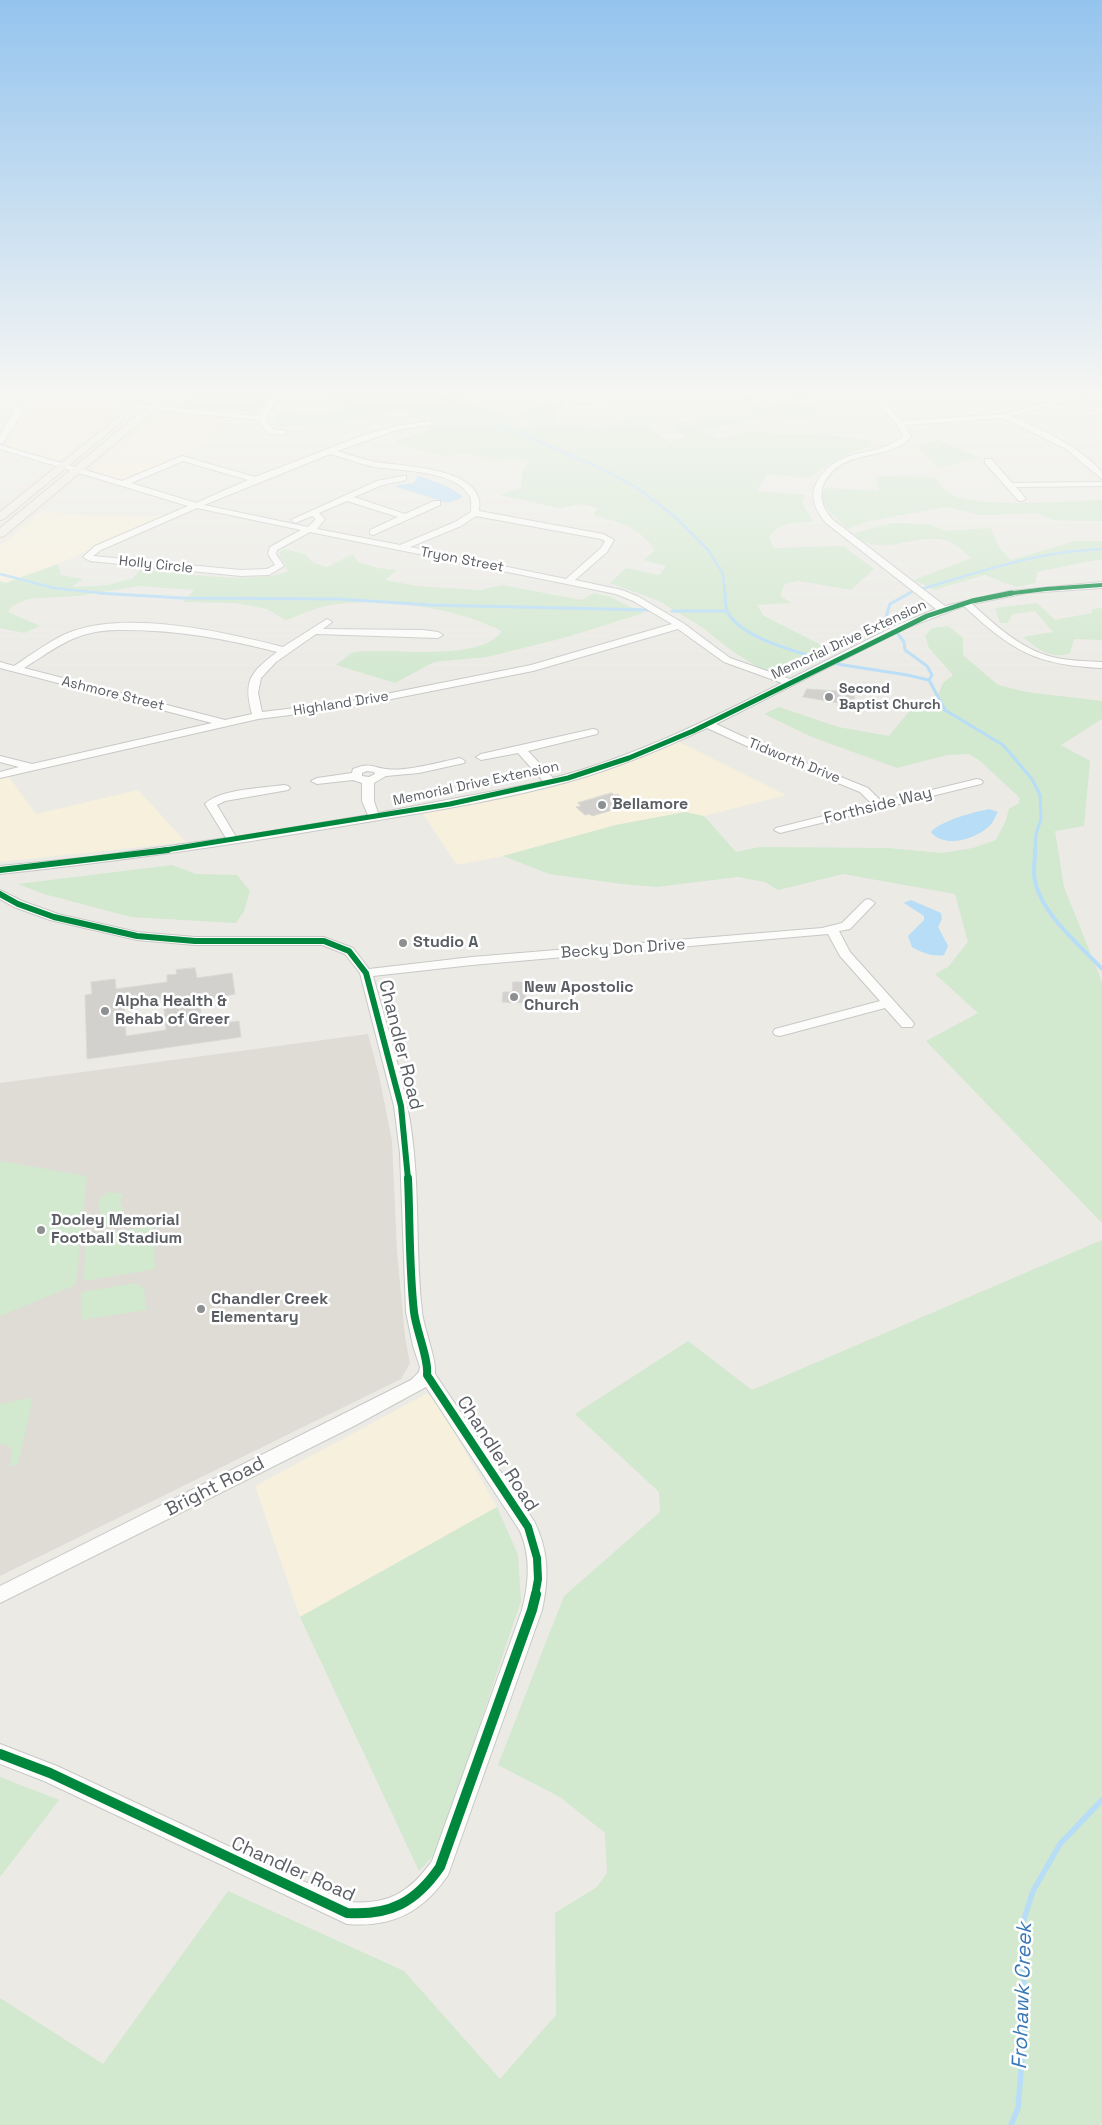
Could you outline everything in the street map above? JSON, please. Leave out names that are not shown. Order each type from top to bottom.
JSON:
[{"type":"main road","points":[[0,517],[33,490]]},
{"type":"main road","points":[[0,534],[53,490]]},
{"type":"street","name":"Tryon Street","points":[[142,490],[194,506],[400,549],[569,581],[628,595],[680,626],[727,660],[790,682]]},
{"type":"street","points":[[194,506],[231,490]]},
{"type":"street","points":[[295,520],[364,490]]},
{"type":"street","points":[[470,490],[477,501],[475,513]]},
{"type":"street","points":[[818,490],[818,502],[829,521],[944,610]]},
{"type":"street","points":[[1014,490],[1022,499]]},
{"type":"street","points":[[347,498],[405,517]]},
{"type":"street","points":[[374,532],[437,503]]},
{"type":"street","name":"Holly Circle","points":[[194,506],[98,548],[87,557],[231,573],[264,573],[275,570],[280,566],[272,554],[273,549],[310,530]]},
{"type":"street","points":[[310,530],[321,519],[314,512]]},
{"type":"street","points":[[400,549],[458,524],[475,513],[603,537],[610,540],[604,550],[569,581]]},
{"type":"street","name":"Memorial Drive Extension","points":[[0,870],[104,860],[234,841],[500,795],[551,783],[629,757],[706,723],[910,623],[944,610],[966,603],[1028,590],[1102,585]]},
{"type":"street","points":[[966,603],[1003,633],[1038,656],[1062,662],[1102,665]]},
{"type":"street","points":[[258,716],[252,687],[254,681],[272,660],[326,622]]},
{"type":"street","name":"Highland Drive","points":[[0,775],[258,716],[346,705],[533,668],[680,626]]},
{"type":"street","points":[[15,669],[70,635],[89,630],[115,627],[197,630],[285,651]]},
{"type":"street","points":[[315,631],[345,634],[407,632],[438,635]]},
{"type":"street","name":"Ashmore Street","points":[[0,665],[226,724]]},
{"type":"street","name":"Tidworth Drive","points":[[706,723],[753,746],[864,790],[879,805]]},
{"type":"street","points":[[481,758],[593,732]]},
{"type":"street","points":[[521,749],[551,783]]},
{"type":"street","points":[[0,759],[32,768]]},
{"type":"street","points":[[317,781],[356,776],[368,781],[379,777],[381,773],[419,770],[460,762]]},
{"type":"street","points":[[356,776],[357,771],[366,767],[376,768],[381,773]]},
{"type":"street","points":[[368,781],[368,801],[374,817]]},
{"type":"street","name":"Forthside Way","points":[[780,830],[976,782]]},
{"type":"street","points":[[234,841],[211,804],[222,798],[284,788]]},
{"type":"street","name":"Chandler Road","points":[[0,894],[18,904],[54,917],[136,936],[195,940],[308,940],[332,943],[354,955],[366,972],[401,1106],[407,1152],[414,1312],[421,1346],[428,1367],[427,1375],[528,1528],[536,1549],[539,1580],[529,1619],[440,1867],[432,1880],[416,1897],[395,1909],[383,1913],[369,1915],[347,1913],[50,1773],[0,1754]]},
{"type":"street","name":"Becky Don Drive","points":[[366,972],[832,930],[846,926],[869,903]]},
{"type":"street","points":[[832,930],[844,953],[907,1024]]},
{"type":"street","points":[[780,1032],[888,1003]]},
{"type":"street","name":"Bright Road","points":[[0,1595],[364,1413],[417,1385],[427,1375]]},
{"type":"shaded area","points":[[42,511],[78,515],[164,516],[58,564],[5,583],[0,581],[0,546]]},
{"type":"shaded area","points":[[677,741],[786,795],[704,816],[685,812],[616,825],[503,856],[457,865],[422,812],[538,790],[570,781]]},
{"type":"shaded area","points":[[9,777],[36,814],[138,790],[186,842],[0,862],[0,779]]},
{"type":"shaded area","name":"Chandler Creek Elementary","points":[[368,1034],[379,1075],[392,1141],[397,1251],[405,1337],[410,1363],[401,1379],[0,1576],[0,1083]]},
{"type":"shaded area","points":[[426,1394],[433,1396],[497,1507],[300,1617],[255,1486]]},
{"type":"green space","points":[[514,490],[757,490],[805,495],[802,503],[813,521],[788,524],[777,529],[769,538],[774,548],[843,546],[874,569],[851,590],[799,581],[785,584],[780,595],[791,603],[757,605],[764,616],[833,651],[785,677],[754,665],[728,648],[702,627],[659,601],[610,583],[626,568],[659,575],[666,566],[644,560],[655,550],[635,530],[621,523],[594,515],[597,508],[581,504],[559,508],[500,495]]},
{"type":"green space","points":[[824,490],[945,490],[964,499],[1002,503],[1102,500],[1102,521],[1053,520],[1037,513],[980,515],[947,507],[869,521],[848,529],[828,510],[821,499]]},
{"type":"green space","points":[[893,523],[928,524],[946,531],[991,528],[998,546],[1011,560],[1075,541],[1102,541],[1102,560],[1037,572],[1036,583],[1016,587],[985,575],[934,590],[914,580],[971,558],[953,543],[938,539],[874,545],[863,541],[854,533]]},
{"type":"green space","points":[[284,549],[305,554],[314,563],[327,567],[353,554],[358,562],[378,568],[397,570],[385,580],[417,586],[480,590],[502,585],[582,600],[594,593],[610,597],[643,613],[567,637],[487,657],[434,662],[395,683],[336,665],[350,654],[357,652],[443,652],[462,650],[492,640],[502,631],[464,616],[443,611],[378,602],[331,605],[311,610],[286,620],[267,609],[235,603],[183,602],[194,590],[139,586],[78,596],[28,599],[12,606],[8,612],[40,626],[24,633],[0,628],[0,581],[5,583],[58,564],[61,575],[83,579],[72,587],[108,585],[133,578],[140,569],[216,577],[257,577],[288,571],[279,553]]},
{"type":"green space","points":[[1037,603],[1055,620],[1092,613],[1092,609],[1102,608],[1102,640],[1074,639],[1070,653],[1063,655],[1050,654],[1039,649],[1023,637],[1053,632],[1035,611],[1013,614],[1007,623],[1000,623],[995,608]]},
{"type":"green space","points":[[948,626],[963,638],[963,655],[998,685],[1026,692],[1102,701],[1102,719],[1061,745],[1090,761],[1084,826],[1055,831],[1064,887],[1102,982],[1102,1223],[926,1041],[978,1013],[935,974],[948,967],[968,942],[955,894],[843,874],[778,890],[765,882],[738,877],[656,887],[549,874],[503,856],[616,825],[685,812],[704,816],[736,852],[760,847],[887,848],[942,853],[973,848],[996,840],[1009,809],[1019,803],[1020,798],[979,760],[969,754],[947,755],[897,768],[812,737],[764,714],[779,707],[838,727],[889,736],[912,708],[931,712],[943,683],[953,675],[929,648],[925,636],[932,628]]},
{"type":"green space","points":[[172,865],[196,874],[237,875],[250,891],[244,911],[236,923],[131,917],[44,894],[18,884]]},
{"type":"green space","name":"Dooley Memorial Football Stadium","points":[[0,1161],[87,1176],[76,1285],[0,1316]]},
{"type":"green space","points":[[107,1192],[123,1194],[120,1202],[123,1209],[120,1217],[121,1222],[111,1228],[101,1221],[98,1201]]},
{"type":"green space","points":[[154,1226],[155,1269],[84,1281],[85,1236]]},
{"type":"green space","points":[[1102,1240],[1102,2123],[1100,2125],[0,2125],[0,1998],[103,2064],[228,1891],[404,1971],[500,2079],[556,2015],[555,1913],[597,1887],[607,1873],[605,1833],[560,1797],[498,1765],[564,1596],[660,1512],[659,1492],[575,1414],[688,1341],[752,1390]]},
{"type":"green space","points":[[135,1283],[144,1288],[147,1310],[82,1320],[81,1292]]},
{"type":"green space","points":[[29,1398],[32,1403],[18,1465],[10,1466],[12,1447],[7,1448],[8,1444],[0,1445],[0,1404]]},
{"type":"green space","points":[[497,1507],[518,1555],[521,1601],[437,1852],[419,1871],[300,1617]]},
{"type":"green space","points":[[0,1777],[59,1800],[0,1877]]},
{"type":"water","points":[[407,490],[453,490],[463,497],[448,503]]},
{"type":"water","points":[[989,809],[998,812],[992,823],[971,837],[962,840],[945,840],[931,832],[949,821]]},
{"type":"water","points":[[911,900],[941,913],[942,919],[938,927],[948,946],[944,955],[928,954],[912,947],[908,936],[924,920],[924,916],[904,903]]},
{"type":"building","name":"Second Baptist Church","points":[[807,689],[838,691],[837,693],[855,696],[852,705],[803,697]]},
{"type":"building","name":"Bellamore","points":[[612,793],[614,795],[618,794],[627,803],[624,804],[626,806],[592,816],[590,814],[585,815],[576,807],[581,806],[578,803]]},
{"type":"building","name":"Alpha Health & Rehab of Greer","points":[[195,968],[197,978],[232,973],[235,994],[200,1001],[202,1026],[239,1021],[241,1037],[87,1059],[85,995],[92,994],[91,982],[115,979],[116,989],[167,982],[167,975],[177,974],[176,970]],"holes":[[[163,998],[166,1030],[126,1036],[124,1004]]]},
{"type":"building","name":"New Apostolic Church","points":[[513,982],[527,982],[525,1003],[502,1002],[503,992],[512,992]]},
{"type":"waterway","points":[[640,490],[675,517],[709,551],[723,574],[725,594]]},
{"type":"waterway","points":[[922,589],[1033,558],[1102,549]]},
{"type":"waterway","points":[[0,574],[54,588],[104,593]]},
{"type":"waterway","points":[[908,594],[913,591]]},
{"type":"waterway","points":[[98,593],[104,593]]},
{"type":"waterway","points":[[104,593],[182,598],[339,599],[430,605],[650,610]]},
{"type":"waterway","points":[[104,593],[110,594]]},
{"type":"waterway","points":[[725,593],[726,607],[729,615],[747,631],[784,648],[820,659]]},
{"type":"waterway","points":[[890,626],[886,617],[890,604],[910,593]]},
{"type":"waterway","points":[[672,611],[727,611]]},
{"type":"waterway","points":[[898,634],[904,642],[905,650],[927,666],[932,675],[929,680]]},
{"type":"waterway","points":[[837,664],[929,680]]},
{"type":"waterway","points":[[929,680],[945,710],[1003,745],[1032,779],[1040,795],[1041,819],[1036,834],[1035,851]]},
{"type":"waterway","points":[[1035,850],[1034,873],[1042,900],[1070,937],[1102,969]]},
{"type":"waterway","name":"Frohawk Creek","points":[[1011,2125],[1018,2108],[1025,2022],[1022,1926],[1033,1891],[1060,1844],[1102,1800]]},
{"type":"cycle path","points":[[0,870],[136,855],[270,835],[450,804],[539,786],[629,758],[693,731],[900,627],[940,610],[1009,593],[1102,585]]},
{"type":"cycle path","points":[[0,894],[18,904],[54,917],[137,936],[195,941],[324,941],[349,951],[366,973],[401,1106],[407,1153],[414,1312],[421,1346],[428,1367],[427,1375],[528,1527],[535,1548],[538,1568],[537,1589],[532,1610],[440,1867],[432,1879],[412,1899],[388,1910],[362,1914],[347,1913],[50,1773],[0,1754]]},
{"type":"place","name":"Second Baptist Church","points":[[829,697]]},
{"type":"place","name":"Bellamore","points":[[602,805]]},
{"type":"place","name":"Studio A","points":[[403,943]]},
{"type":"place","name":"New Apostolic Church","points":[[514,997]]},
{"type":"place","name":"Alpha Health & Rehab of Greer","points":[[105,1011]]},
{"type":"place","name":"Dooley Memorial Football Stadium","points":[[41,1230]]},
{"type":"place","name":"Chandler Creek Elementary","points":[[201,1309]]}]
